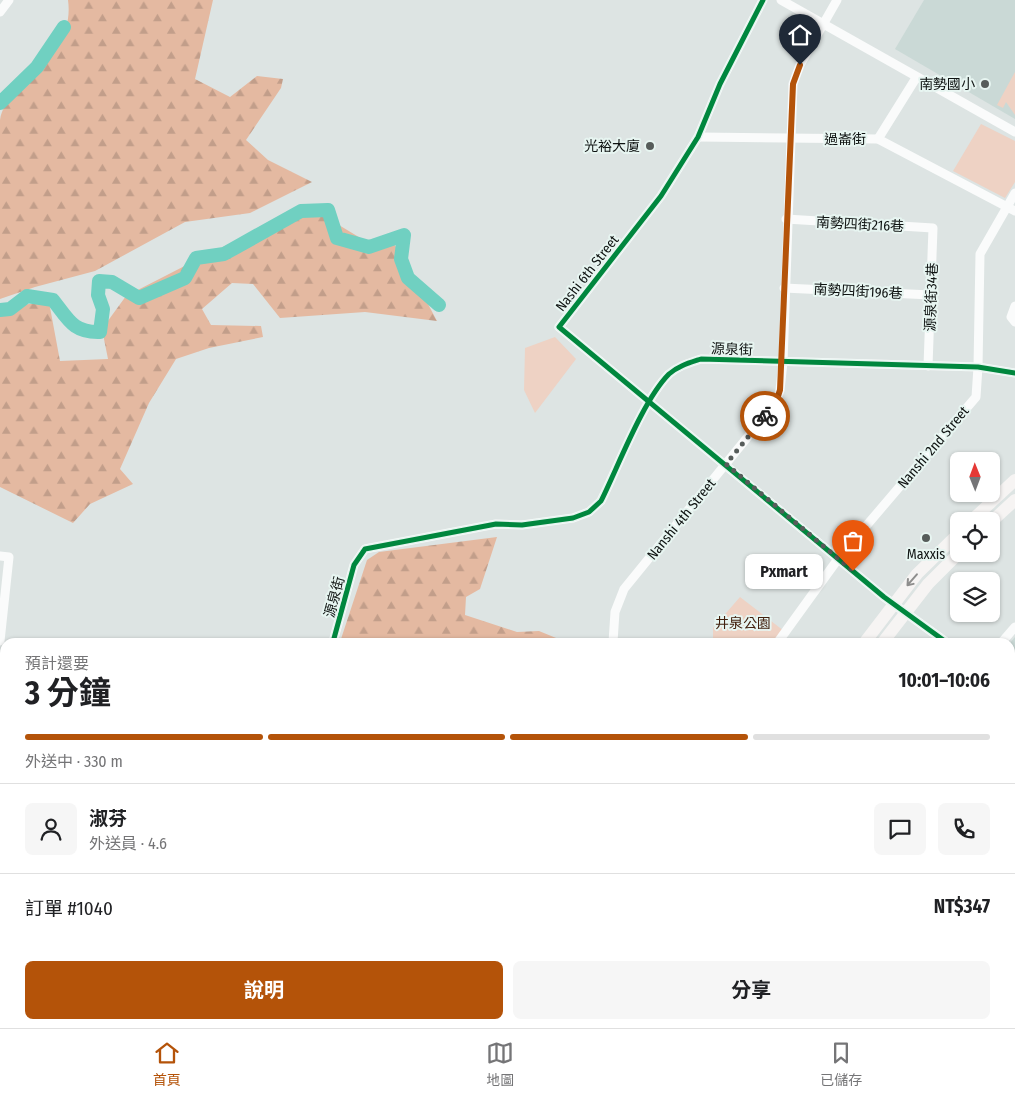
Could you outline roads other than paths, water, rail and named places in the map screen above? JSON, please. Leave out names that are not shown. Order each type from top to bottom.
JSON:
[{"type":"street","points":[[0,12],[9,0]]},
{"type":"street","name":"Nashi 6th Street","points":[[763,0],[720,84],[698,137],[661,196],[559,327],[892,604],[940,638]]},
{"type":"street","points":[[781,0],[916,78],[1015,132]]},
{"type":"street","name":"Nanshi 4th Street","points":[[613,638],[615,612],[624,589],[776,402],[780,390],[783,362],[786,219],[793,84],[800,65],[837,0]]},
{"type":"street","points":[[878,139],[916,78]]},
{"type":"street","name":"過崙街","points":[[698,137],[878,139],[1015,211]]},
{"type":"street","name":"Nanshi 2nd Street","points":[[781,638],[838,559],[976,397],[980,254],[1015,192]]},
{"type":"street","name":"南勢四街216巷","points":[[786,219],[933,228]]},
{"type":"street","name":"源泉街34巷","points":[[928,366],[933,228]]},
{"type":"street","name":"南勢四街196巷","points":[[784,288],[931,295]]},
{"type":"street","points":[[1015,306],[1011,317],[1015,322]]},
{"type":"street","name":"源泉街","points":[[334,638],[354,565],[365,549],[496,524],[522,525],[573,518],[589,512],[601,501],[649,403],[669,374],[684,364],[701,359],[978,367],[1015,373]]},
{"type":"street","points":[[981,512],[1015,480]]},
{"type":"street","points":[[1000,514],[1015,500]]},
{"type":"street","points":[[868,638],[892,604],[917,574],[950,542]]},
{"type":"street","points":[[0,556],[9,557],[0,638]]},
{"type":"street","points":[[886,638],[928,584],[950,562]]},
{"type":"street","points":[[1005,638],[1015,627]]},
{"type":"waterway","points":[[0,103],[37,67],[64,27]]},
{"type":"waterway","points":[[0,310],[10,309],[27,296],[53,300],[67,319],[77,327],[91,332],[100,332],[103,309],[98,295],[99,281],[112,282],[139,298],[185,278],[196,258],[224,254],[301,211],[328,210],[337,238],[369,247],[404,235],[401,259],[408,278],[439,305]]},
{"type":"place","name":"南勢國小","points":[[985,84]]},
{"type":"place","name":"光裕大廈","points":[[650,146]]},
{"type":"place","name":"Maxxis","points":[[926,538]]},
{"type":"place","name":"Pxmart","points":[[853,571]]},
{"type":"park label","name":"井泉公園","points":[[743,623]]}]
